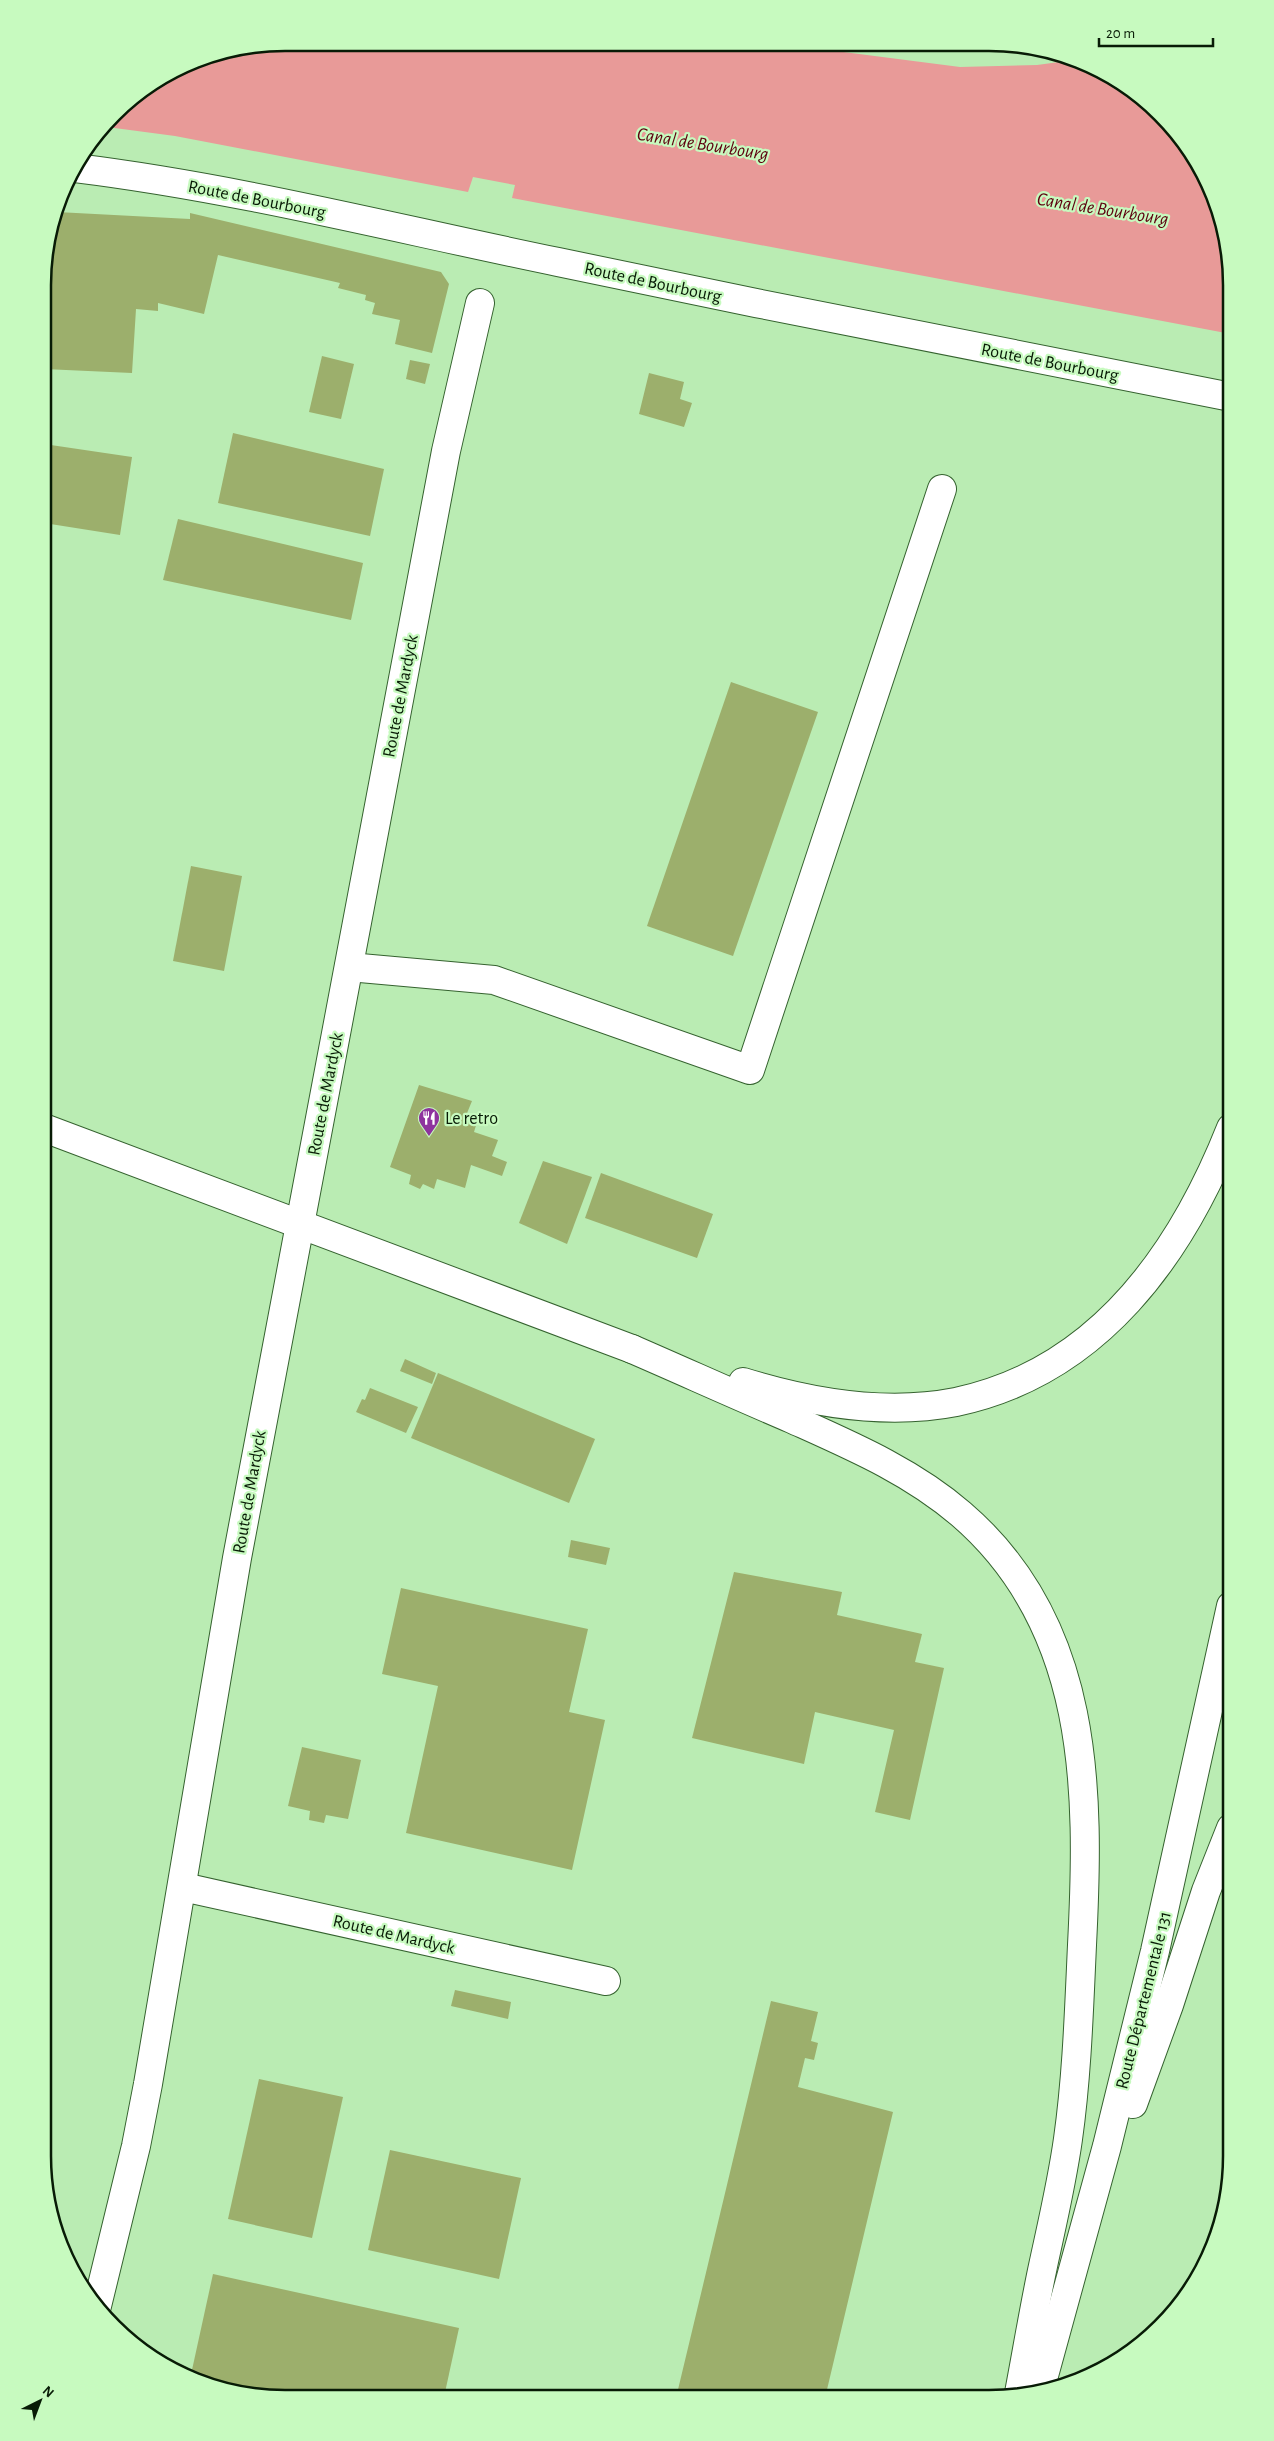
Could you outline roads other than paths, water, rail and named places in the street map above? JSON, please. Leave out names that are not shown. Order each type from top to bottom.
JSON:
[{"type":"main road","name":"Route de Bourbourg","points":[[82,169],[150,178],[284,204],[793,311],[1223,395]]},
{"type":"main road","name":"Route de Mardyck","points":[[99,2297],[142,2117],[183,1887],[237,1558],[446,451],[480,303]]},
{"type":"main road","points":[[349,967],[494,980],[750,1070],[942,489]]},
{"type":"main road","points":[[51,1131],[632,1349],[853,1446],[926,1486],[963,1515],[1000,1553],[1028,1592],[1059,1660],[1068,1685],[1079,1738],[1084,1799],[1085,1887],[1076,2069],[1064,2166],[1020,2388]]},
{"type":"main road","points":[[632,1349],[774,1391],[838,1404],[883,1407],[931,1405],[956,1402],[1004,1387],[1068,1353],[1106,1323],[1142,1287],[1184,1226],[1211,1176],[1223,1147]]},
{"type":"main road","name":"Route Départementale 131","points":[[1042,2383],[1081,2244],[1155,1951],[1223,1642]]},
{"type":"main road","points":[[1081,2244],[1170,2005],[1206,1891],[1223,1848]]},
{"type":"main road","name":"Route de Mardyck","points":[[183,1887],[606,1981]]},
{"type":"water","name":"Canal de Bourbourg","points":[[286,51],[836,51],[960,67],[1037,65],[1058,62],[1092,75],[1119,91],[1143,109],[1165,131],[1191,168],[1199,182],[1210,210],[1221,255],[1223,332],[512,198],[515,185],[473,177],[468,192],[175,136],[112,128],[131,109],[155,91],[182,75],[225,59],[255,53]]},
{"type":"place","name":"Le retro","points":[[429,1137]]}]
